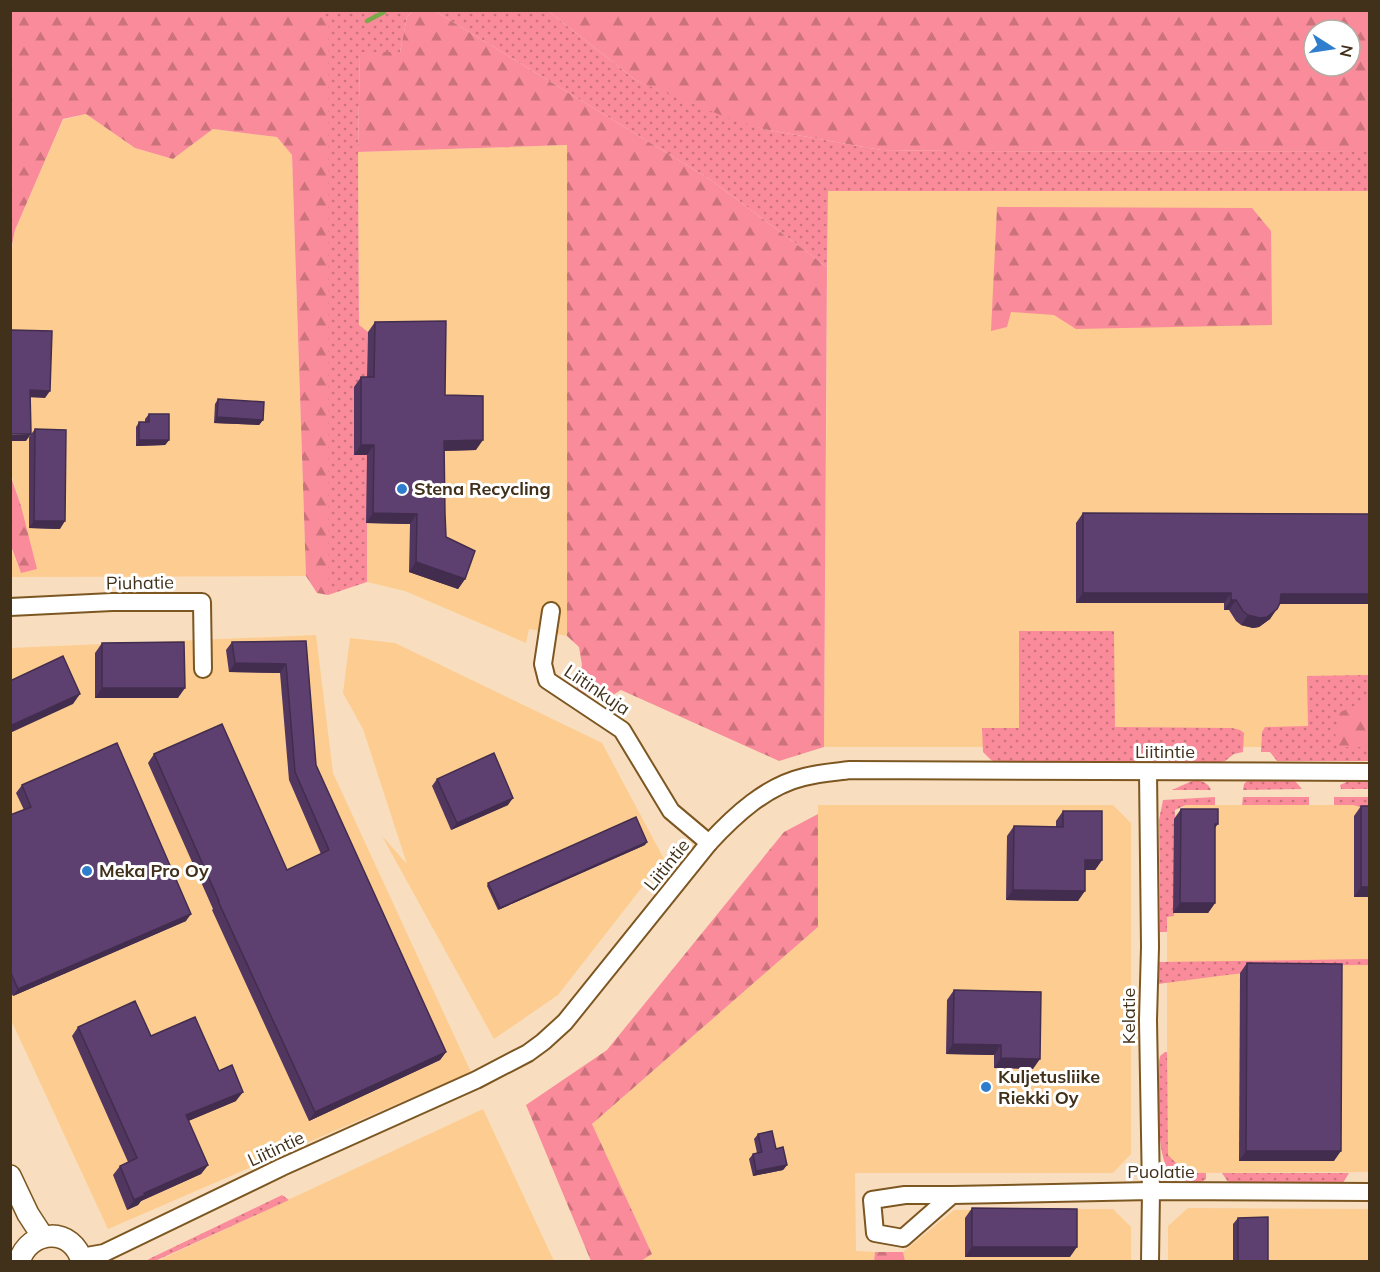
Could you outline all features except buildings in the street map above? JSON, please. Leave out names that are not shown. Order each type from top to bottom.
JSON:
[{"type":"street","name":"Piuhatie","points":[[10,607],[112,602],[202,602],[203,669]]},
{"type":"street","name":"Liitinkuja","points":[[551,611],[543,663],[547,680],[622,730],[671,811],[709,843]]},
{"type":"street","name":"Liitintie","points":[[81,1259],[104,1253],[282,1167],[476,1080],[528,1053],[565,1022],[709,843],[729,822],[761,797],[802,777],[850,770],[1370,772]]},
{"type":"street","name":"Kelatie","points":[[1148,772],[1150,1262]]},
{"type":"street","points":[[10,1176],[28,1214],[43,1237]]},
{"type":"street","name":"Puolatie","points":[[952,1195],[1151,1191],[1370,1192]]},
{"type":"street","points":[[19,1262],[21,1254],[32,1241],[49,1236],[66,1240],[75,1247],[81,1259]]},
{"type":"shaded area","points":[[86,114],[135,148],[173,159],[213,129],[277,137],[292,155],[306,576],[11,577],[10,546],[21,573],[21,506],[11,474],[11,255],[15,230],[63,120]]},
{"type":"shaded area","points":[[567,145],[567,636],[529,629],[526,643],[405,591],[367,582],[367,455],[354,455],[354,387],[368,332],[359,325],[358,152]]},
{"type":"shaded area","points":[[828,191],[1369,191],[1369,747],[824,747]]},
{"type":"shaded area","points":[[316,635],[333,773],[471,1072],[108,1229],[11,1020],[10,648]]},
{"type":"shaded area","points":[[350,638],[395,643],[602,743],[664,859],[558,995],[494,1039],[382,836],[407,864],[363,729],[343,693]]},
{"type":"shaded area","points":[[818,805],[1113,805],[1131,823],[1131,1154],[1113,1173],[855,1173],[856,1251],[875,1252],[874,1261],[641,1261],[652,1254],[592,1124],[818,927]],"holes":[[[1055,837],[1095,870],[1078,870]]]},
{"type":"shaded area","points":[[1186,805],[1369,805],[1369,1172],[1186,1173],[1167,1155],[1167,823]]},
{"type":"shaded area","points":[[483,1109],[554,1261],[155,1262]]},
{"type":"shaded area","points":[[1188,1208],[1369,1209],[1369,1261],[1168,1262],[1168,1226]]},
{"type":"shaded area","points":[[1113,1209],[1131,1227],[1131,1261],[905,1262],[903,1252],[954,1210]]},
{"type":"green space","points":[[310,10],[328,22],[328,595],[317,593],[306,576],[292,155],[277,137],[213,129],[173,159],[135,148],[86,114],[63,119],[15,230],[10,255],[11,11]]},
{"type":"green space","points":[[310,11],[413,11],[407,17],[400,52],[360,52],[359,325],[368,332],[367,388],[354,387],[354,455],[367,455],[367,582],[328,595],[328,23]]},
{"type":"green space","points":[[413,11],[435,11],[711,180],[827,267],[824,747],[779,761],[621,690],[605,700],[576,691],[582,665],[579,647],[567,636],[567,145],[358,152],[360,52],[400,52],[407,17]]},
{"type":"green space","points":[[435,11],[548,11],[637,81],[763,129],[881,150],[1369,152],[1369,191],[828,191],[827,267],[711,180]]},
{"type":"green space","points":[[548,11],[1369,11],[1369,152],[881,150],[763,129],[723,116],[637,81]]},
{"type":"green space","points":[[997,207],[1252,208],[1271,231],[1272,325],[1076,329],[1054,315],[1011,312],[1007,327],[991,331]]},
{"type":"green space","points":[[10,474],[21,506],[37,569],[21,573],[11,546]]},
{"type":"green space","points":[[1019,631],[1114,631],[1115,727],[1232,728],[1244,733],[1243,752],[1220,762],[996,762],[991,760],[983,752],[982,728],[1019,728]]},
{"type":"green space","points":[[1369,675],[1369,701],[1340,747],[1369,747],[1369,761],[1277,761],[1270,752],[1261,752],[1262,732],[1265,727],[1308,726],[1307,676]]},
{"type":"green space","points":[[1369,701],[1369,747],[1340,747],[1335,734],[1340,712]]},
{"type":"green space","points":[[1351,780],[1369,780],[1369,789],[1341,789],[1340,785]]},
{"type":"green space","points":[[1192,781],[1203,782],[1211,790],[1172,790]]},
{"type":"green space","points":[[1247,781],[1295,781],[1302,789],[1243,790]]},
{"type":"green space","points":[[1215,797],[1215,805],[1186,805],[1175,810],[1174,916],[1167,917],[1167,932],[1160,932],[1159,820],[1163,800]]},
{"type":"green space","points":[[1243,797],[1309,797],[1309,805],[1242,805]]},
{"type":"green space","points":[[1334,797],[1369,797],[1369,809],[1353,805],[1334,805]]},
{"type":"green space","points":[[818,814],[818,927],[592,1124],[652,1254],[641,1261],[591,1261],[526,1105],[607,1050],[784,832]]},
{"type":"green space","points":[[1369,959],[1369,965],[1290,968],[1158,984],[1159,962]]},
{"type":"green space","points":[[1167,1052],[1168,1155],[1186,1173],[1206,1173],[1206,1179],[1201,1182],[1189,1182],[1175,1176],[1168,1170],[1164,1160],[1159,1133],[1158,1101],[1159,1061],[1160,1056]]},
{"type":"green space","points":[[1222,1173],[1349,1173],[1343,1183],[1228,1182]]},
{"type":"green space","points":[[282,1195],[289,1200],[155,1261],[146,1261],[151,1258]]},
{"type":"green space","points":[[875,1252],[903,1252],[905,1261],[874,1261]]},
{"type":"waterway","points":[[367,21],[384,10]]},
{"type":"place","name":"Stena Recycling","points":[[402,489]]},
{"type":"place","name":"Meka Pro Oy","points":[[87,871]]},
{"type":"place","name":"Kuljetusliike Riekki Oy","points":[[986,1087]]}]
